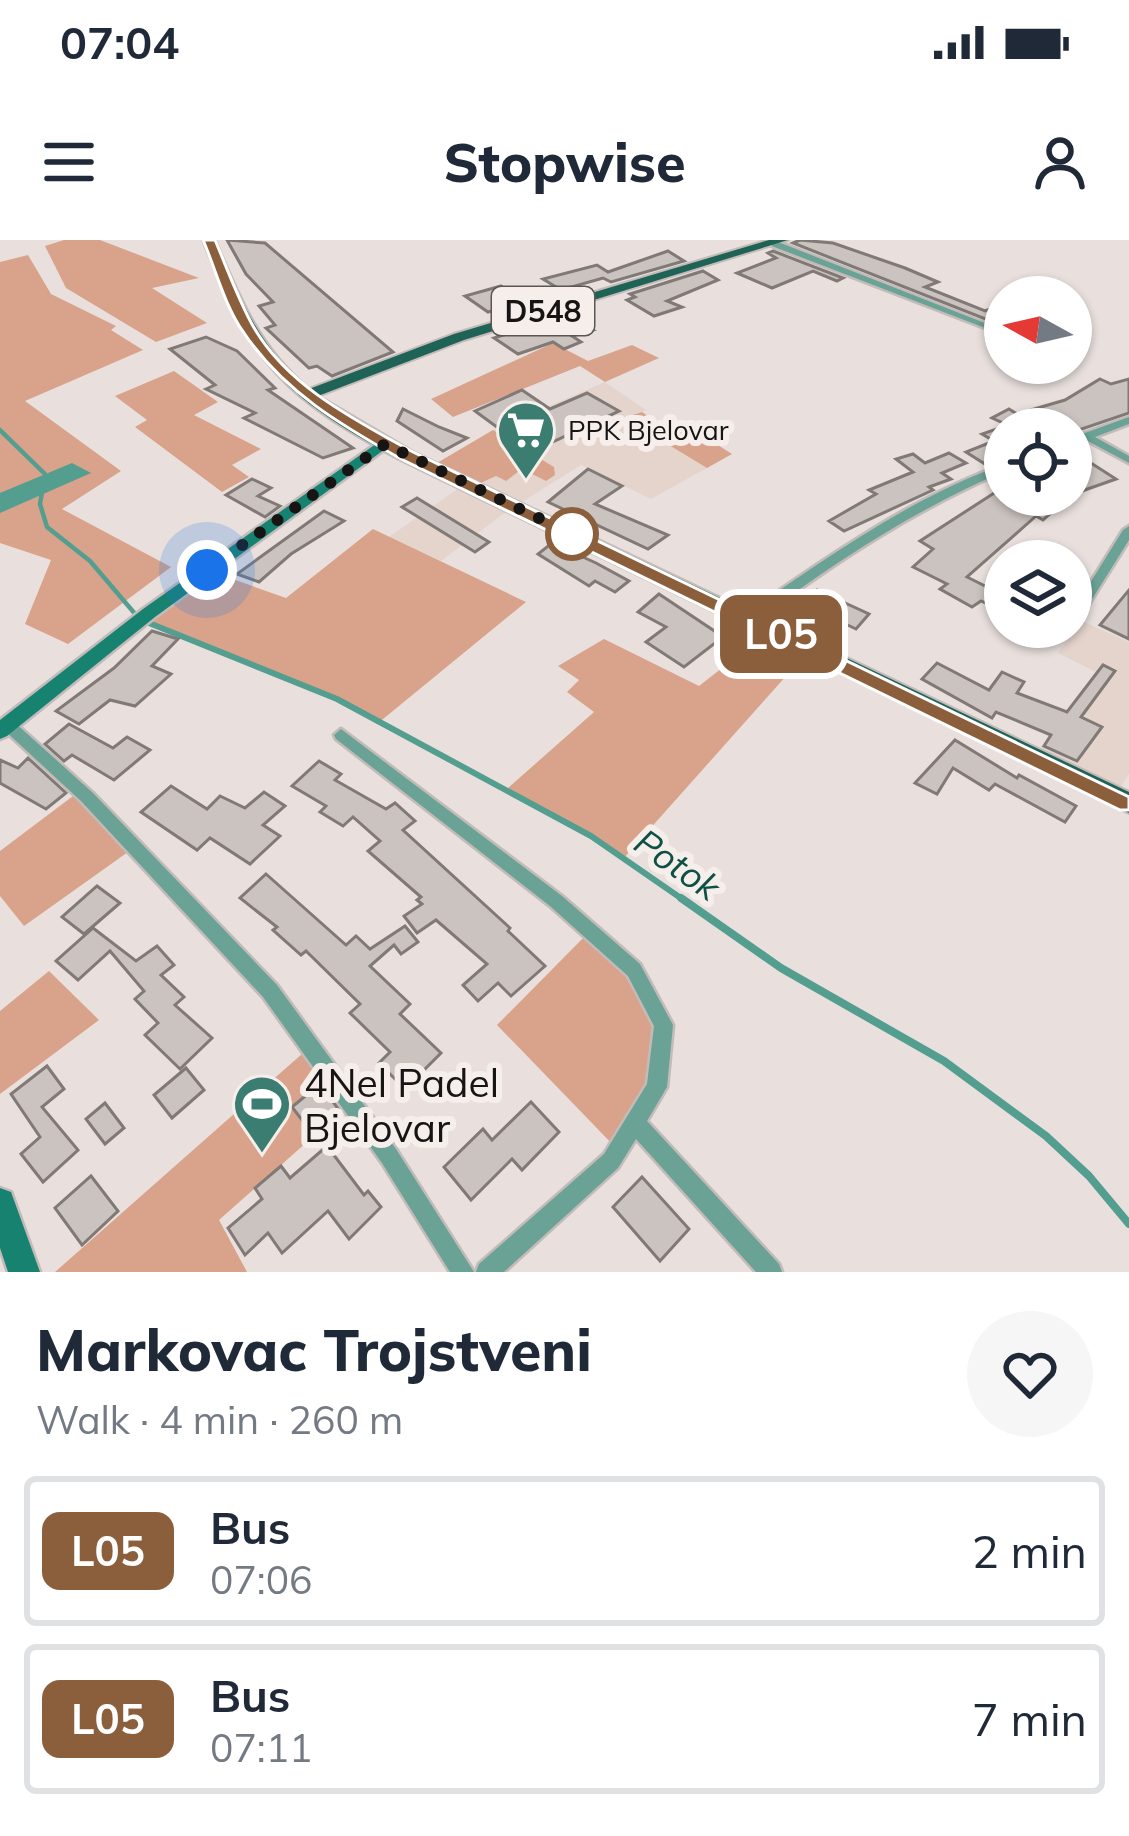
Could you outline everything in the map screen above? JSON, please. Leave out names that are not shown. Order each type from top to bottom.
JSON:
[{"type":"main road","points":[[209,240],[248,330],[292,382],[385,444],[1129,803]]},
{"type":"main road","name":"D548","points":[[308,395],[513,320],[778,242]]},
{"type":"main road","points":[[292,382],[341,382]]},
{"type":"main road","points":[[4,728],[149,613],[385,444]]},
{"type":"main road","points":[[0,1203],[24,1272]]},
{"type":"street","points":[[778,242],[984,324]]},
{"type":"street","points":[[1092,434],[1129,420]]},
{"type":"street","points":[[1092,439],[1129,460]]},
{"type":"street","points":[[750,619],[869,536],[984,476]]},
{"type":"street","points":[[1092,590],[1129,530]]},
{"type":"street","points":[[4,728],[87,796],[270,991],[388,1156],[463,1272]]},
{"type":"street","points":[[341,735],[556,901],[634,970],[664,1025],[657,1087],[611,1162],[487,1272]]},
{"type":"street","points":[[634,1124],[771,1272]]},
{"type":"shaded area","points":[[64,240],[100,240],[199,278],[152,288],[207,323],[156,342],[66,288],[45,246]]},
{"type":"shaded area","points":[[28,255],[51,294],[116,326],[111,330],[143,350],[25,401],[121,471],[62,509],[171,567],[68,644],[25,624],[51,560],[0,543],[0,262]]},
{"type":"shaded area","points":[[553,343],[588,361],[632,345],[659,358],[605,382],[580,366],[453,417],[431,399]]},
{"type":"shaded area","points":[[174,371],[218,402],[194,415],[261,449],[232,465],[249,477],[222,492],[135,427],[147,420],[115,396]]},
{"type":"shaded area","points":[[605,382],[646,410],[625,419],[707,468],[651,499],[581,465],[514,507],[472,487],[496,476],[506,481],[522,469],[546,481],[554,467],[493,430]]},
{"type":"shaded area","points":[[642,412],[673,433],[688,426],[732,454],[707,468],[624,418]]},
{"type":"shaded area","points":[[493,430],[554,467],[555,475],[546,481],[522,469],[506,481],[496,476],[472,487],[430,467]]},
{"type":"shaded area","points":[[72,463],[91,473],[0,513],[0,493]]},
{"type":"shaded area","points":[[459,488],[507,511],[441,561],[389,537]]},
{"type":"shaded area","points":[[373,529],[526,602],[377,724],[337,699],[142,618],[207,570],[286,598]]},
{"type":"shaded area","points":[[1092,625],[1129,642],[1129,774],[1114,796],[1033,757],[1096,672],[1058,653],[1062,648],[1092,648]]},
{"type":"shaded area","points":[[604,639],[699,686],[754,643],[795,666],[623,859],[508,788],[594,712],[567,692],[579,680],[558,666]]},
{"type":"shaded area","points":[[81,790],[135,847],[24,926],[0,896],[0,851]]},
{"type":"shaded area","points":[[590,931],[638,980],[658,1016],[662,1037],[654,1093],[618,1150],[497,1025]]},
{"type":"shaded area","points":[[49,971],[99,1020],[0,1094],[0,1011]]},
{"type":"shaded area","points":[[311,1046],[351,1103],[219,1220],[247,1272],[55,1272]]},
{"type":"building","points":[[227,240],[265,243],[393,352],[332,376],[317,366],[309,368],[266,328],[275,325],[259,306],[273,302],[246,274]]},
{"type":"building","points":[[793,243],[833,243],[905,268],[938,282],[925,287],[984,311],[984,318]]},
{"type":"building","points":[[668,251],[684,261],[611,282],[603,278],[561,290],[543,279],[597,265],[608,272]]},
{"type":"building","points":[[768,253],[843,278],[837,281],[813,271],[772,288],[737,273],[776,258]]},
{"type":"building","points":[[703,271],[718,280],[667,301],[682,307],[654,316],[627,300],[635,297],[630,294]]},
{"type":"building","points":[[501,286],[535,299],[488,312],[465,296]]},
{"type":"building","points":[[565,315],[593,330],[572,336],[581,342],[564,349],[553,342],[518,354],[494,338]]},
{"type":"building","points":[[206,337],[237,351],[275,388],[268,390],[353,448],[323,458],[244,418],[255,413],[206,389],[215,385],[170,349]]},
{"type":"building","points":[[1100,379],[1111,384],[1129,379],[1129,413],[1092,426],[1092,408],[1038,408],[1065,400]]},
{"type":"building","points":[[522,390],[550,409],[587,393],[619,411],[531,452],[475,411]]},
{"type":"building","points":[[403,409],[467,438],[443,451],[397,421]]},
{"type":"building","points":[[984,445],[984,463],[966,452]]},
{"type":"building","points":[[949,453],[966,463],[942,473],[951,479],[929,487],[933,490],[844,531],[829,521],[876,494],[869,490],[913,472],[896,459],[913,454],[925,463]]},
{"type":"building","points":[[1092,464],[1116,479],[1092,487]]},
{"type":"building","points":[[588,469],[622,486],[595,504],[668,535],[648,549],[548,502]]},
{"type":"building","points":[[252,479],[271,488],[258,496],[280,506],[265,517],[226,495]]},
{"type":"building","points":[[417,498],[489,542],[475,552],[402,507]]},
{"type":"building","points":[[984,500],[984,516],[1036,516],[1009,540],[984,540],[984,562],[967,577],[984,586],[984,602],[972,607],[940,589],[947,584],[913,567],[933,549],[920,541]]},
{"type":"building","points":[[324,511],[344,521],[291,554],[259,582],[237,574]]},
{"type":"building","points":[[552,543],[629,581],[615,592],[595,581],[589,586],[538,554]]},
{"type":"building","points":[[817,590],[869,614],[856,629],[818,611],[802,626],[783,616]]},
{"type":"building","points":[[1129,590],[1129,639],[1100,625]]},
{"type":"building","points":[[659,594],[716,632],[722,626],[740,635],[726,649],[715,643],[684,667],[646,642],[666,627],[638,612]]},
{"type":"building","points":[[152,631],[178,639],[152,666],[171,674],[135,706],[110,700],[79,724],[56,711],[114,668]]},
{"type":"building","points":[[937,663],[989,690],[1002,672],[1024,682],[1017,693],[1067,712],[1103,665],[1115,671],[1081,717],[1102,727],[1077,761],[1044,746],[1051,735],[996,712],[992,718],[922,679]]},
{"type":"building","points":[[69,724],[113,748],[127,737],[150,750],[114,780],[72,755],[64,761],[45,744]]},
{"type":"building","points":[[955,740],[1017,778],[1076,806],[1065,822],[995,784],[989,790],[953,768],[937,794],[915,783]]},
{"type":"building","points":[[28,758],[66,793],[46,809],[0,783],[0,760],[18,768]]},
{"type":"building","points":[[319,761],[341,774],[335,780],[386,809],[395,803],[415,821],[403,830],[545,966],[511,996],[498,983],[478,1001],[463,985],[487,964],[436,920],[417,933],[404,916],[422,904],[417,900],[421,897],[368,851],[380,841],[353,817],[343,826],[320,812],[326,806],[292,786]]},
{"type":"building","points":[[171,786],[207,809],[220,796],[245,808],[264,792],[285,806],[263,825],[280,836],[250,864],[210,838],[197,850],[141,812]]},
{"type":"building","points":[[266,874],[346,945],[356,936],[370,949],[405,926],[418,942],[401,954],[394,945],[370,966],[410,1004],[400,1014],[441,1053],[405,1089],[379,1063],[390,1052],[350,1013],[360,1004],[306,951],[301,955],[273,930],[277,927],[240,898]]},
{"type":"building","points":[[97,886],[120,903],[84,934],[62,917]]},
{"type":"building","points":[[93,928],[136,961],[157,946],[174,965],[161,975],[184,997],[175,1005],[212,1038],[180,1069],[145,1035],[158,1023],[135,999],[144,991],[110,951],[78,980],[56,961]]},
{"type":"building","points":[[47,1066],[64,1089],[42,1107],[78,1150],[43,1182],[21,1154],[40,1137],[11,1094]]},
{"type":"building","points":[[186,1068],[204,1090],[172,1118],[154,1095]]},
{"type":"building","points":[[320,1084],[339,1110],[312,1133],[292,1107]]},
{"type":"building","points":[[531,1102],[559,1132],[522,1170],[512,1159],[471,1200],[444,1167],[483,1129],[492,1140]]},
{"type":"building","points":[[105,1103],[124,1128],[105,1144],[86,1119]]},
{"type":"building","points":[[327,1146],[364,1195],[368,1191],[381,1207],[349,1239],[328,1211],[282,1253],[268,1233],[245,1255],[228,1228],[262,1199],[255,1188],[281,1166],[290,1178]]},
{"type":"building","points":[[91,1176],[118,1211],[82,1245],[55,1208]]},
{"type":"building","points":[[642,1177],[689,1229],[660,1261],[613,1207]]},
{"type":"waterway","points":[[0,430],[45,474],[40,504],[47,527],[90,561],[136,615]]},
{"type":"waterway","name":"Potok","points":[[149,623],[337,699],[591,836],[685,901]]},
{"type":"waterway","name":"Potok","points":[[681,898],[781,968],[944,1061],[1046,1136],[1089,1176],[1129,1224]]},
{"type":"bus line","name":"L05","points":[[209,240],[248,330],[292,382],[340,418],[407,456],[1129,803]]},
{"type":"place","name":"PPK Bjelovar","points":[[526,481]]},
{"type":"place","name":"4Nel Padel Bjelovar","points":[[262,1155]]},
{"type":"route","points":[[207,570],[385,444],[572,534]]}]
